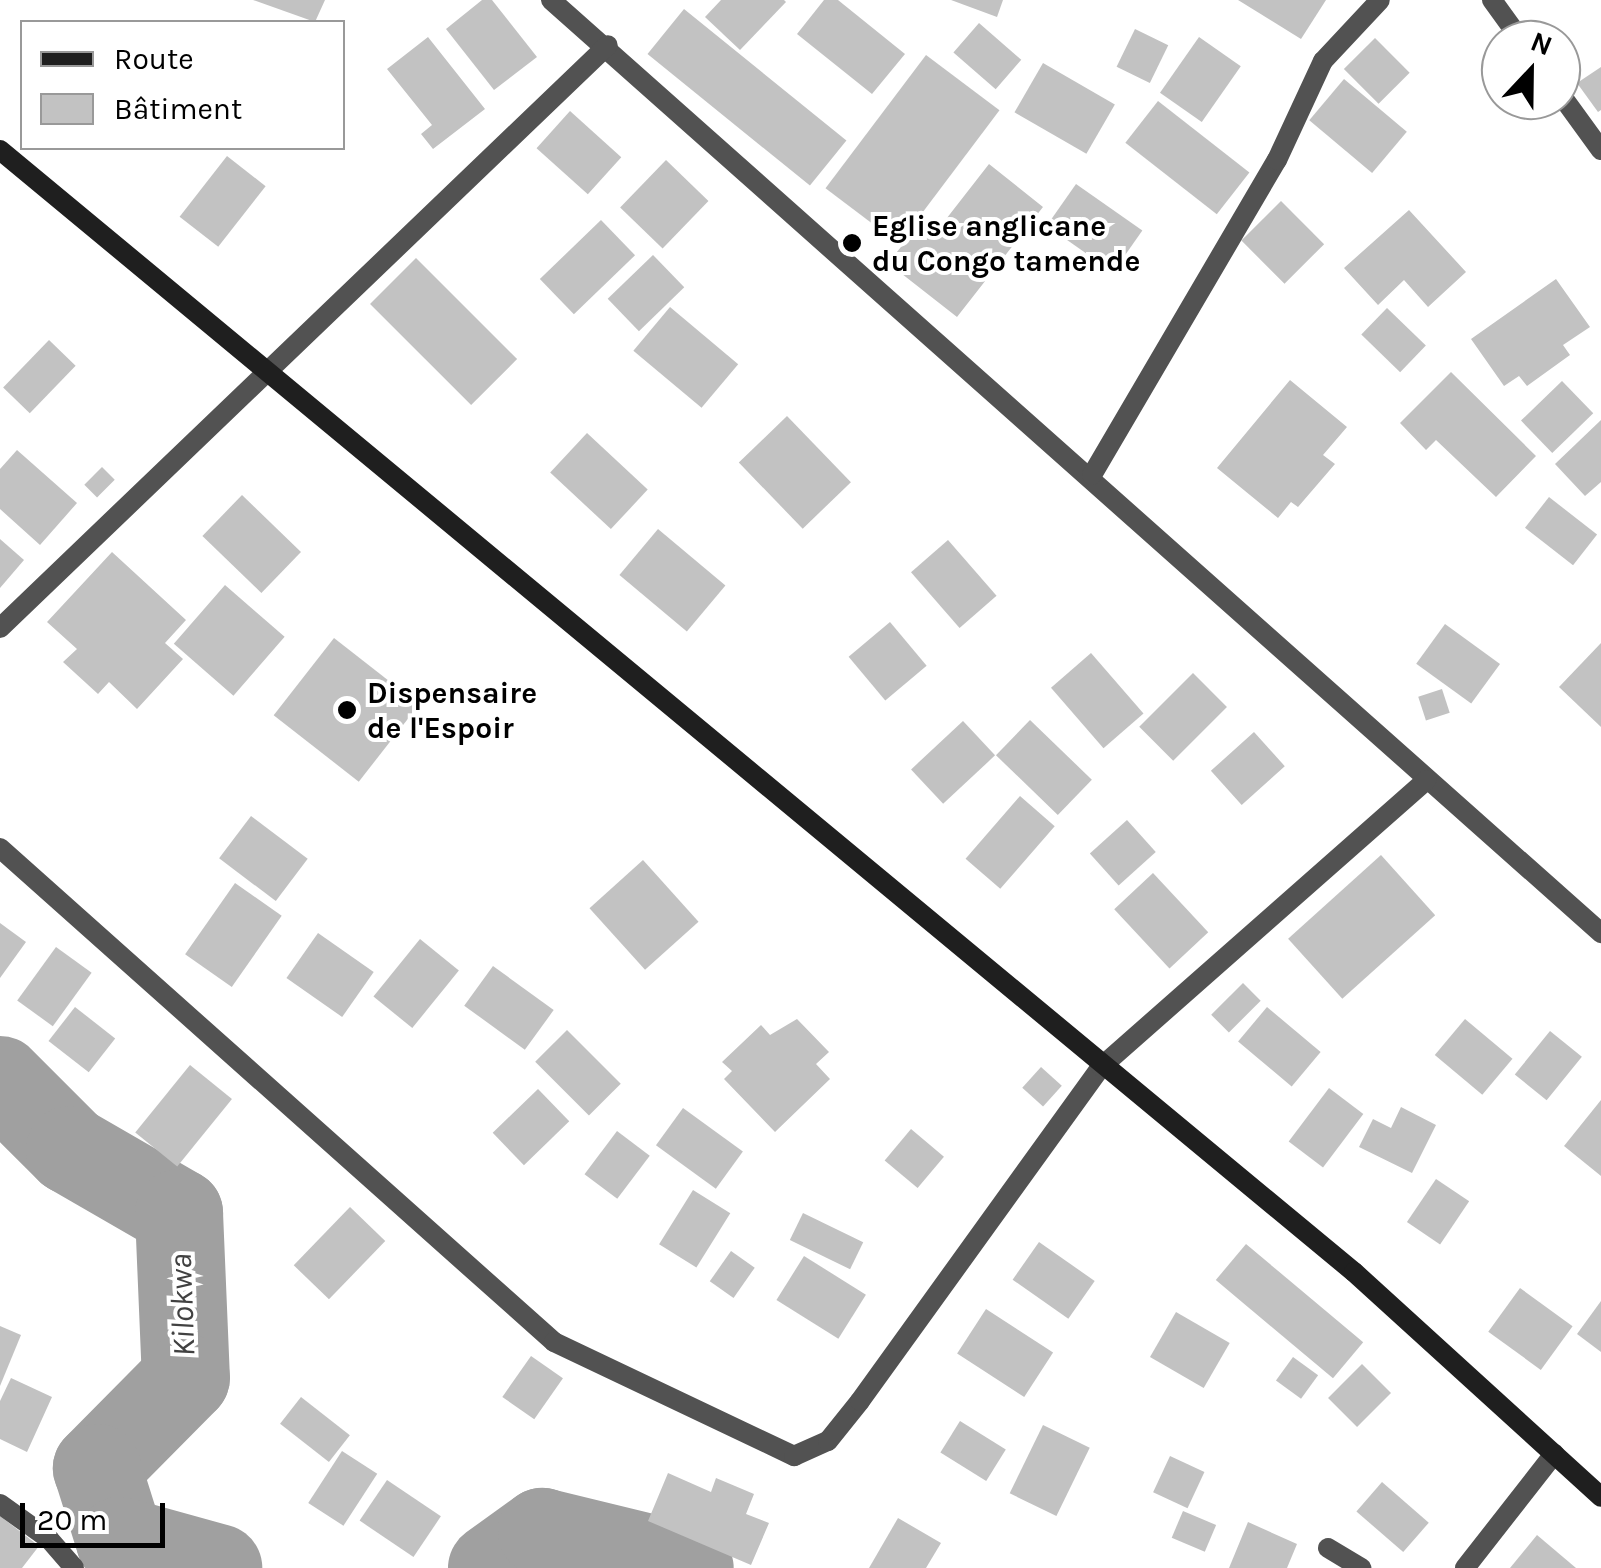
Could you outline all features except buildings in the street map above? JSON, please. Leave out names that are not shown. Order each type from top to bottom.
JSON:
[{"type":"street","points":[[550,0],[608,45],[1601,933]]},
{"type":"street","points":[[1092,475],[1277,160],[1323,60],[1380,0]]},
{"type":"street","points":[[0,628],[608,45]]},
{"type":"street","points":[[1579,120],[1601,150]]},
{"type":"street","points":[[0,150],[264,374],[1354,1272],[1601,1496]]},
{"type":"street","points":[[0,848],[554,1342],[794,1456],[828,1441],[860,1401],[1101,1067],[1427,780]]},
{"type":"street","points":[[1466,1568],[1554,1454]]},
{"type":"street","points":[[0,1504],[50,1538],[74,1568]]},
{"type":"street","points":[[1328,1548],[1360,1568]]},
{"type":"waterway","name":"Kilokwa","points":[[0,1080],[70,1150],[179,1213],[186,1378],[97,1468],[120,1541],[218,1568]]},
{"type":"waterway","name":"Kilokwa","points":[[492,1568],[542,1532],[690,1568]]},
{"type":"place","name":"Eglise anglicane du Congo tamende","points":[[852,243]]},
{"type":"place","name":"Dispensaire de l'Espoir","points":[[347,710]]}]
